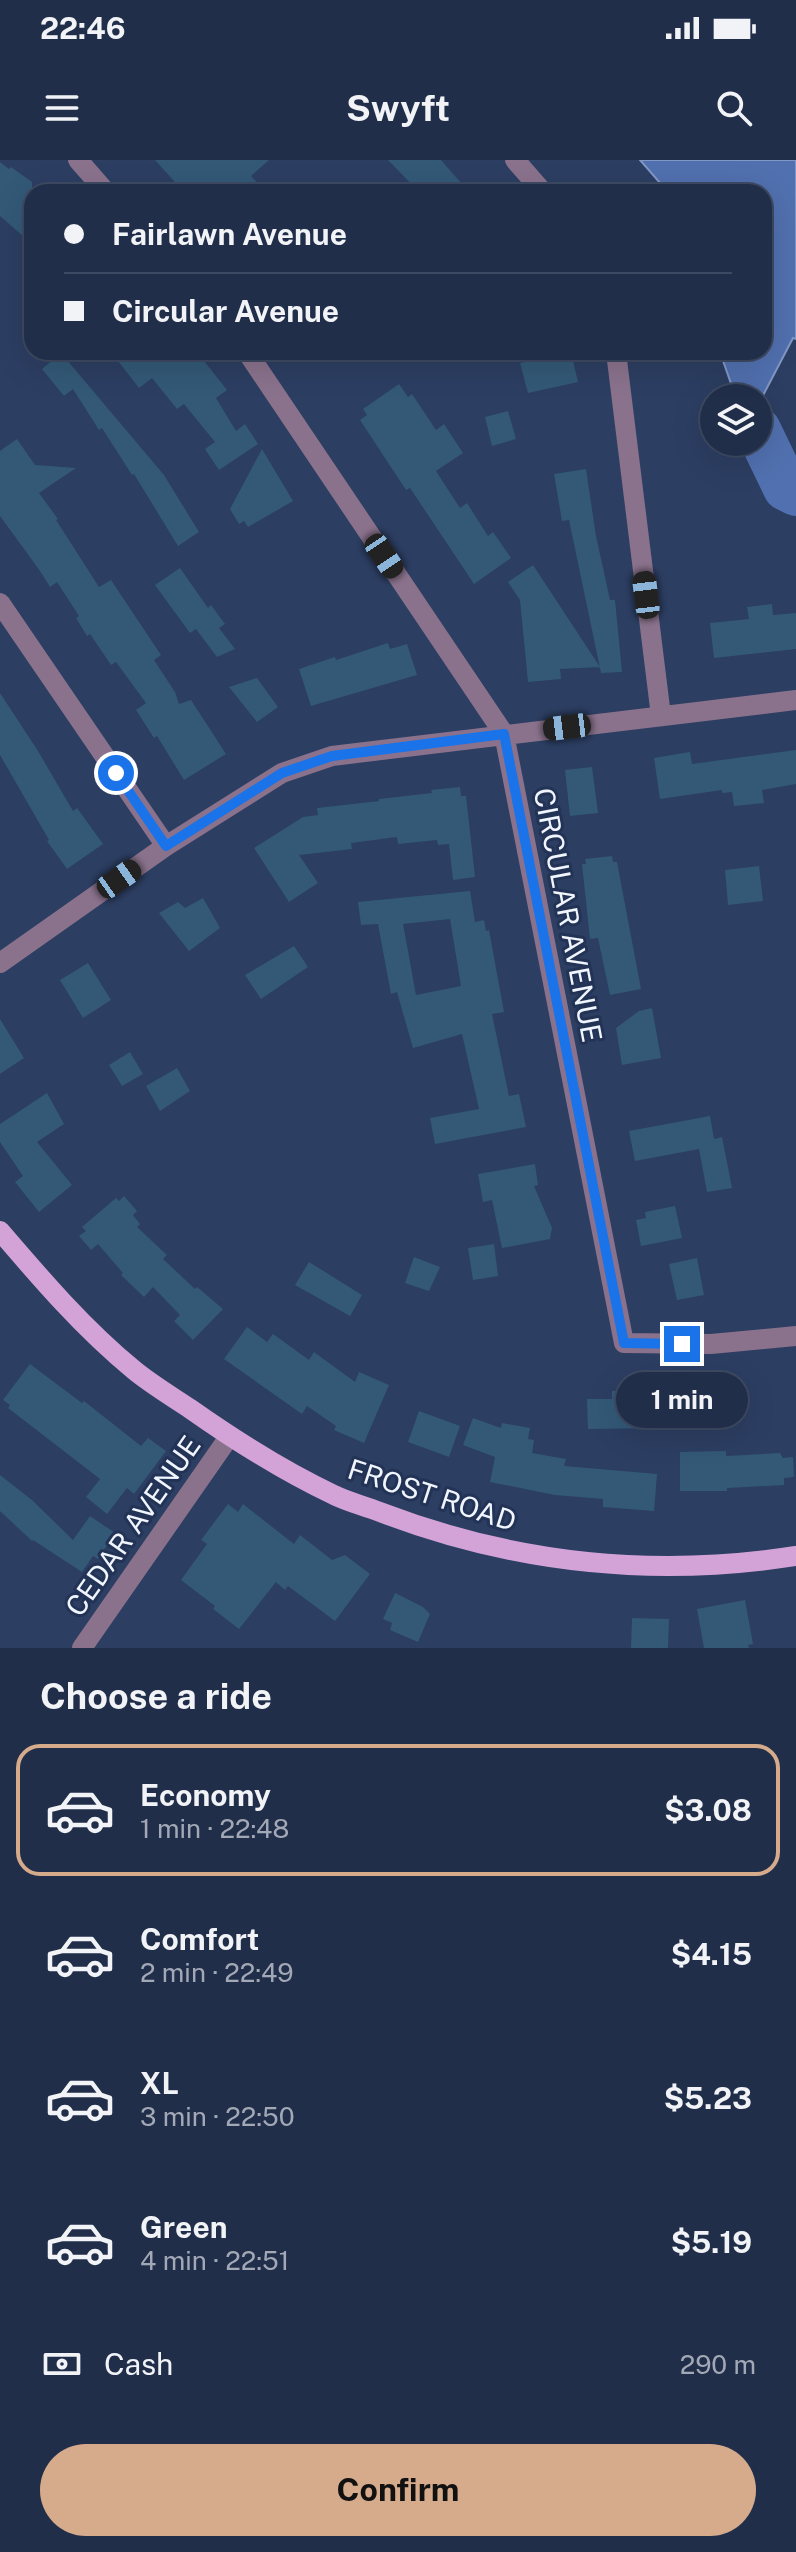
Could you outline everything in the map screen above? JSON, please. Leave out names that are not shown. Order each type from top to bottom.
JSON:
[{"type":"main road","name":"FROST ROAD","points":[[0,1231],[44,1283],[135,1371],[229,1437],[335,1496],[419,1527],[511,1551],[575,1561],[688,1566],[796,1556]]},
{"type":"street","points":[[78,160],[99,184]]},
{"type":"street","points":[[515,160],[536,184]]},
{"type":"street","name":"CIRCULAR AVENUE","points":[[252,360],[504,734],[624,1343],[711,1344],[796,1336]]},
{"type":"street","points":[[617,360],[661,716]]},
{"type":"street","points":[[0,603],[166,846]]},
{"type":"street","points":[[0,963],[166,846],[282,773],[319,760],[395,747],[796,700]]},
{"type":"street","name":"CEDAR AVENUE","points":[[82,1648],[229,1437]]},
{"type":"water","points":[[640,160],[796,160],[796,339],[793,338],[769,384],[731,384],[723,360],[772,360],[772,184],[661,184]]},
{"type":"building","points":[[155,160],[269,160],[251,176],[258,184],[177,184]]},
{"type":"building","points":[[388,160],[441,160],[462,184],[411,184]]},
{"type":"building","points":[[0,162],[32,184],[24,184],[24,237],[0,216]]},
{"type":"building","points":[[53,360],[67,360],[164,475],[199,532],[178,546],[134,474],[102,428],[99,430],[73,389],[64,396],[42,369]]},
{"type":"building","points":[[203,360],[227,390],[216,398],[236,431],[245,424],[258,444],[219,470],[205,449],[215,442],[184,404],[177,409],[152,378],[139,388],[118,361]]},
{"type":"building","points":[[573,360],[578,382],[528,393],[520,363]]},
{"type":"building","points":[[399,384],[408,397],[412,394],[436,430],[444,424],[463,453],[436,471],[460,508],[467,503],[488,536],[493,532],[511,558],[474,584],[360,420],[367,415],[363,409]]},
{"type":"building","points":[[508,411],[516,439],[492,446],[485,417]]},
{"type":"building","points":[[17,439],[35,465],[76,468],[39,493],[99,587],[111,580],[161,655],[154,660],[175,692],[179,704],[191,700],[226,754],[184,780],[157,736],[154,738],[136,710],[146,703],[116,662],[111,665],[90,634],[87,636],[76,618],[79,616],[57,582],[50,587],[0,516],[0,451]]},
{"type":"building","points":[[262,449],[293,501],[248,527],[244,521],[239,524],[230,509]]},
{"type":"building","points":[[586,469],[610,600],[615,600],[622,672],[601,673],[569,520],[562,521],[554,474]]},
{"type":"building","points":[[533,565],[600,667],[560,669],[561,679],[528,682],[520,600],[508,582]]},
{"type":"building","points":[[180,568],[208,608],[211,605],[225,624],[219,628],[235,649],[217,657],[196,629],[190,633],[155,585]]},
{"type":"building","points":[[772,604],[773,615],[796,613],[796,649],[714,658],[710,623],[749,619],[747,607]]},
{"type":"building","points":[[388,643],[390,649],[407,644],[417,675],[311,706],[299,669]]},
{"type":"building","points":[[257,678],[278,707],[257,722],[229,687]]},
{"type":"building","points":[[0,693],[73,811],[77,808],[103,844],[67,869],[47,841],[0,755]]},
{"type":"building","points":[[796,750],[796,784],[762,790],[764,803],[734,806],[732,792],[722,793],[722,790],[660,799],[654,758],[690,752],[692,764]]},
{"type":"building","points":[[592,767],[598,813],[570,816],[565,770]]},
{"type":"building","points":[[460,787],[461,796],[466,796],[475,877],[453,880],[449,844],[438,845],[437,840],[398,844],[397,837],[351,843],[352,849],[299,855],[318,883],[289,902],[254,848],[303,817],[318,815],[317,808]]},
{"type":"building","points":[[612,856],[613,862],[617,862],[641,989],[610,995],[598,938],[590,939],[582,864],[586,864],[585,859]]},
{"type":"building","points":[[759,866],[763,901],[728,905],[725,870]]},
{"type":"building","points":[[470,891],[475,922],[484,920],[486,931],[489,930],[504,1012],[492,1014],[509,1096],[519,1094],[526,1127],[435,1144],[430,1118],[479,1109],[462,1034],[413,1048],[397,992],[391,994],[378,924],[361,925],[358,902]],"holes":[[[450,919],[461,986],[416,995],[403,924]]]},
{"type":"building","points":[[203,898],[220,928],[189,951],[159,913],[178,902],[185,908]]},
{"type":"building","points":[[294,946],[308,967],[261,999],[245,975]]},
{"type":"building","points":[[88,963],[111,1000],[83,1018],[60,980]]},
{"type":"building","points":[[652,1008],[661,1058],[622,1065],[616,1028],[639,1011]]},
{"type":"building","points":[[0,1019],[24,1058],[0,1074]]},
{"type":"building","points":[[130,1052],[143,1074],[122,1086],[109,1065]]},
{"type":"building","points":[[177,1068],[190,1091],[160,1111],[146,1086]]},
{"type":"building","points":[[47,1093],[64,1124],[37,1142],[72,1185],[39,1212],[15,1182],[23,1176],[0,1142],[0,1124]]},
{"type":"building","points":[[710,1116],[714,1139],[722,1137],[732,1188],[707,1192],[699,1149],[635,1161],[629,1131]]},
{"type":"building","points":[[535,1164],[538,1185],[534,1186],[552,1228],[550,1239],[502,1248],[492,1200],[483,1202],[478,1174]]},
{"type":"building","points":[[124,1196],[137,1211],[133,1215],[140,1224],[137,1227],[167,1255],[163,1259],[195,1289],[197,1287],[223,1309],[193,1340],[174,1321],[180,1315],[153,1287],[144,1297],[121,1275],[123,1273],[98,1244],[91,1250],[79,1236],[86,1231],[82,1227],[116,1198],[119,1201]]},
{"type":"building","points":[[675,1206],[682,1238],[641,1246],[636,1220],[646,1218],[645,1212]]},
{"type":"building","points":[[494,1244],[498,1276],[473,1280],[468,1248]]},
{"type":"building","points":[[414,1257],[440,1267],[429,1291],[405,1283]]},
{"type":"building","points":[[697,1258],[704,1295],[677,1300],[669,1264]]},
{"type":"building","points":[[309,1262],[362,1295],[350,1316],[295,1285]]},
{"type":"building","points":[[247,1327],[267,1342],[273,1334],[309,1360],[314,1352],[355,1382],[359,1372],[389,1385],[364,1443],[334,1430],[336,1426],[307,1406],[302,1414],[224,1359]]},
{"type":"building","points":[[30,1364],[141,1446],[148,1438],[166,1451],[134,1494],[127,1488],[107,1514],[86,1497],[100,1479],[8,1408],[10,1405],[3,1400]]},
{"type":"building","points":[[657,1390],[658,1428],[588,1429],[587,1399],[612,1399],[612,1391]]},
{"type":"building","points":[[419,1411],[460,1426],[449,1457],[408,1442]]},
{"type":"building","points":[[473,1418],[501,1428],[502,1423],[530,1428],[528,1439],[534,1440],[532,1453],[566,1459],[564,1466],[657,1474],[654,1511],[603,1507],[603,1499],[555,1495],[490,1482],[495,1457],[463,1445]]},
{"type":"building","points":[[726,1451],[726,1456],[780,1453],[783,1458],[793,1457],[794,1477],[784,1478],[784,1485],[727,1488],[727,1491],[680,1491],[680,1452]]},
{"type":"building","points":[[0,1475],[32,1500],[73,1540],[90,1516],[115,1533],[98,1559],[93,1556],[82,1572],[32,1541],[0,1511]]},
{"type":"building","points":[[228,1504],[238,1512],[243,1504],[294,1544],[300,1535],[332,1560],[345,1555],[370,1574],[335,1621],[288,1586],[285,1590],[276,1582],[239,1629],[181,1580],[207,1544],[201,1540]]},
{"type":"building","points":[[395,1593],[423,1607],[430,1614],[418,1642],[390,1630],[392,1623],[383,1619]]},
{"type":"building","points":[[745,1600],[753,1644],[748,1645],[749,1648],[704,1648],[697,1609]]},
{"type":"building","points":[[632,1618],[669,1619],[668,1648],[631,1648]]},
{"type":"waterway","points":[[771,456],[786,488],[796,493]]},
{"type":"route","points":[[116,773],[166,846],[282,773],[307,764],[332,756],[504,734],[624,1343],[682,1344]]}]
